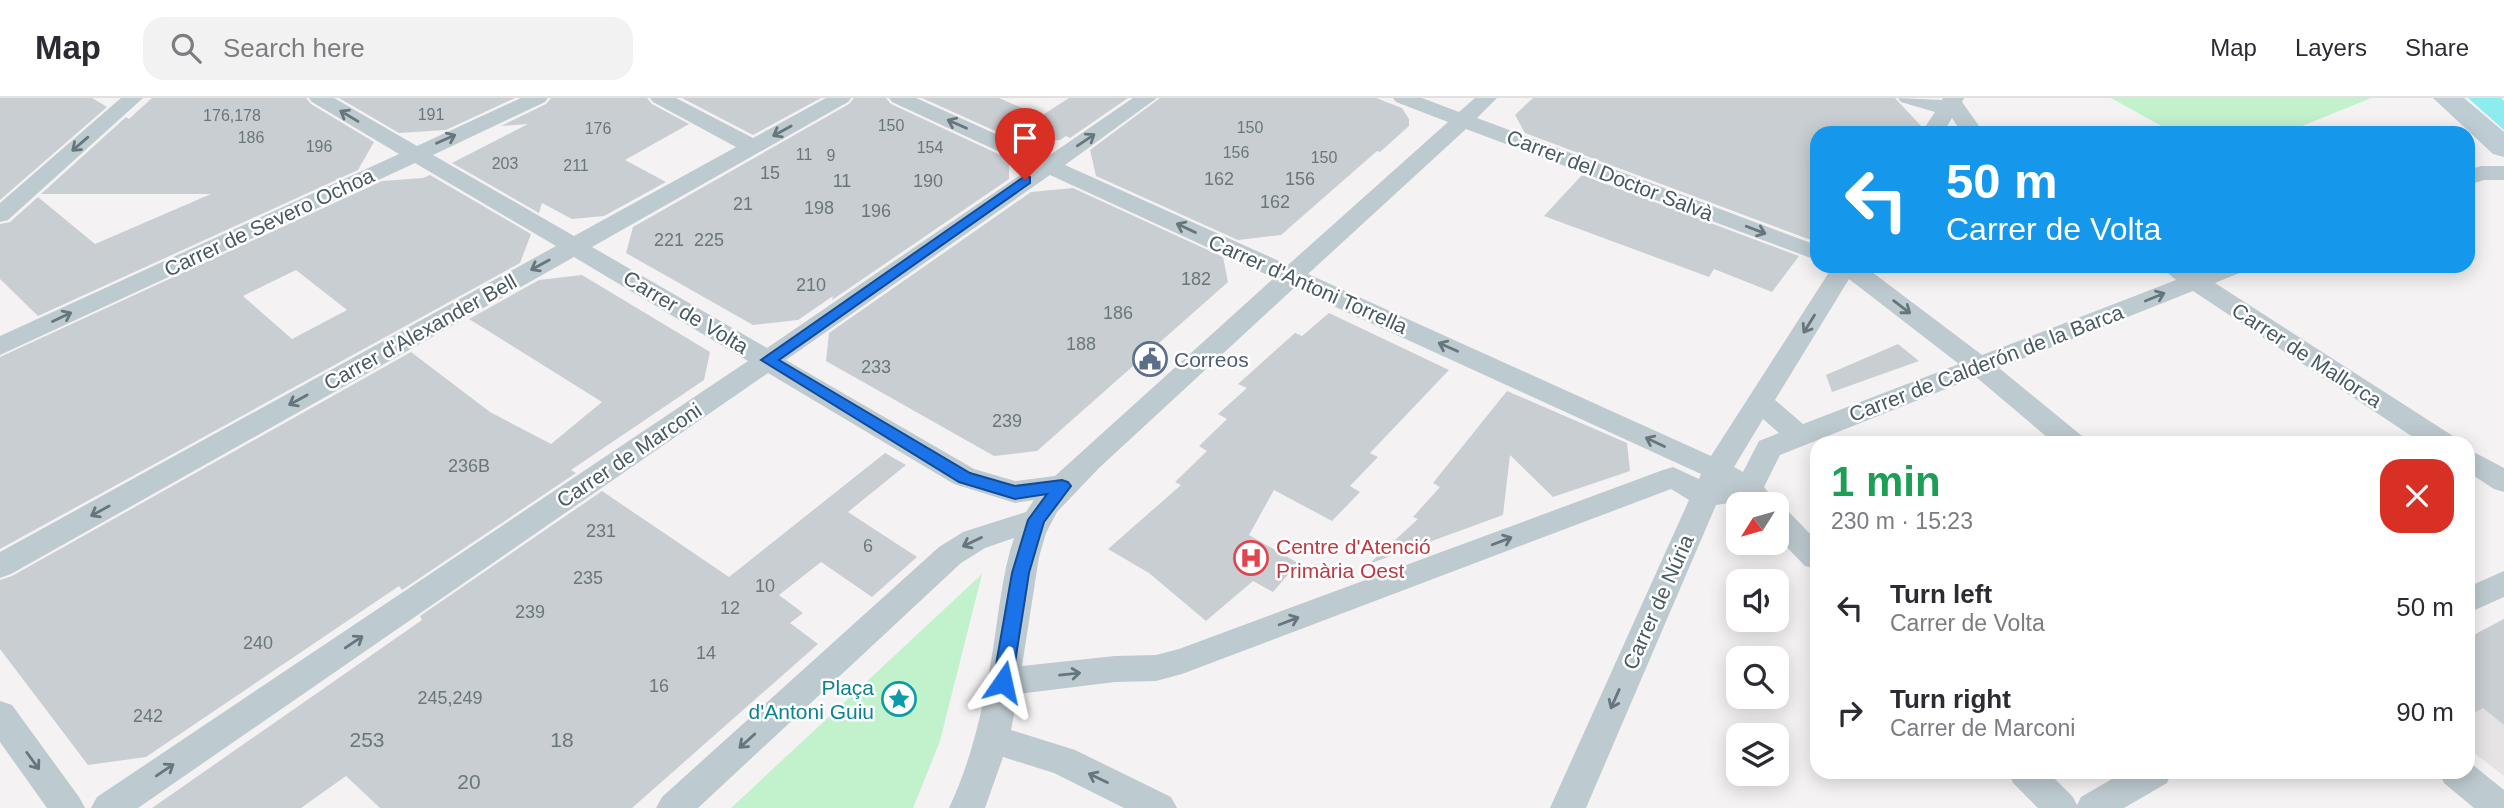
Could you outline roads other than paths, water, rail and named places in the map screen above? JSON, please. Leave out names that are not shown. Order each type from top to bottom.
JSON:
[{"type":"main road","points":[[2447,98],[2504,148]]},
{"type":"street","points":[[0,215],[131,98]]},
{"type":"street","name":"Carrer de Volta","points":[[319,98],[964,477],[1015,492],[1062,486]]},
{"type":"street","name":"Carrer de Severo Ochoa","points":[[0,346],[538,98]]},
{"type":"street","points":[[660,98],[753,147]]},
{"type":"street","name":"Carrer d'Alexander Bell","points":[[0,566],[841,98]]},
{"type":"street","name":"Carrer d'Antoni Torrella","points":[[899,98],[1293,277],[1711,482]]},
{"type":"street","name":"Carrer de Marconi","points":[[109,808],[768,360],[1147,98]]},
{"type":"street","name":"Carrer del Doctor Salvà","points":[[1403,98],[1810,251]]},
{"type":"street","points":[[967,808],[977,789],[991,739],[1021,573],[1036,520],[1062,486],[1487,98]]},
{"type":"street","points":[[1908,98],[1953,102]]},
{"type":"street","points":[[1936,126],[1953,102]]},
{"type":"street","points":[[1953,102],[1967,126]]},
{"type":"street","points":[[2475,175],[2504,173]]},
{"type":"street","name":"Carrer de Núria","points":[[1568,808],[1711,482],[1843,273]]},
{"type":"street","points":[[1856,273],[1979,366],[2064,436]]},
{"type":"street","name":"Carrer de Mallorca","points":[[2182,273],[2432,436]]},
{"type":"street","name":"Carrer de Calderón de la Barca","points":[[1757,492],[1769,448],[2216,273]]},
{"type":"street","points":[[1760,402],[1798,435]]},
{"type":"street","points":[[2475,463],[2504,482]]},
{"type":"street","points":[[1003,682],[1115,669],[1156,668],[1195,657],[1673,477],[1711,482]]},
{"type":"street","name":"Carrer de Calderón de la Barca","points":[[1711,482],[1743,492]]},
{"type":"street","points":[[674,808],[950,555],[974,540],[1036,520]]},
{"type":"street","points":[[1789,530],[1810,552]]},
{"type":"street","points":[[2475,598],[2504,583]]},
{"type":"street","points":[[0,715],[67,808]]},
{"type":"street","points":[[991,739],[1063,761],[1159,808]]},
{"type":"street","points":[[2032,779],[2061,808]]},
{"type":"street","points":[[2093,808],[2143,779]]},
{"type":"street","points":[[2465,779],[2500,808]]},
{"type":"water","points":[[2468,98],[2501,98],[2504,101],[2504,130]]},
{"type":"place","name":"Correos","points":[[1150,359]]},
{"type":"place","name":"Centre d'Atenció Primària Oest","points":[[1251,558]]},
{"type":"place","name":"Plaça d'Antoni Guiu","points":[[899,699]]}]
